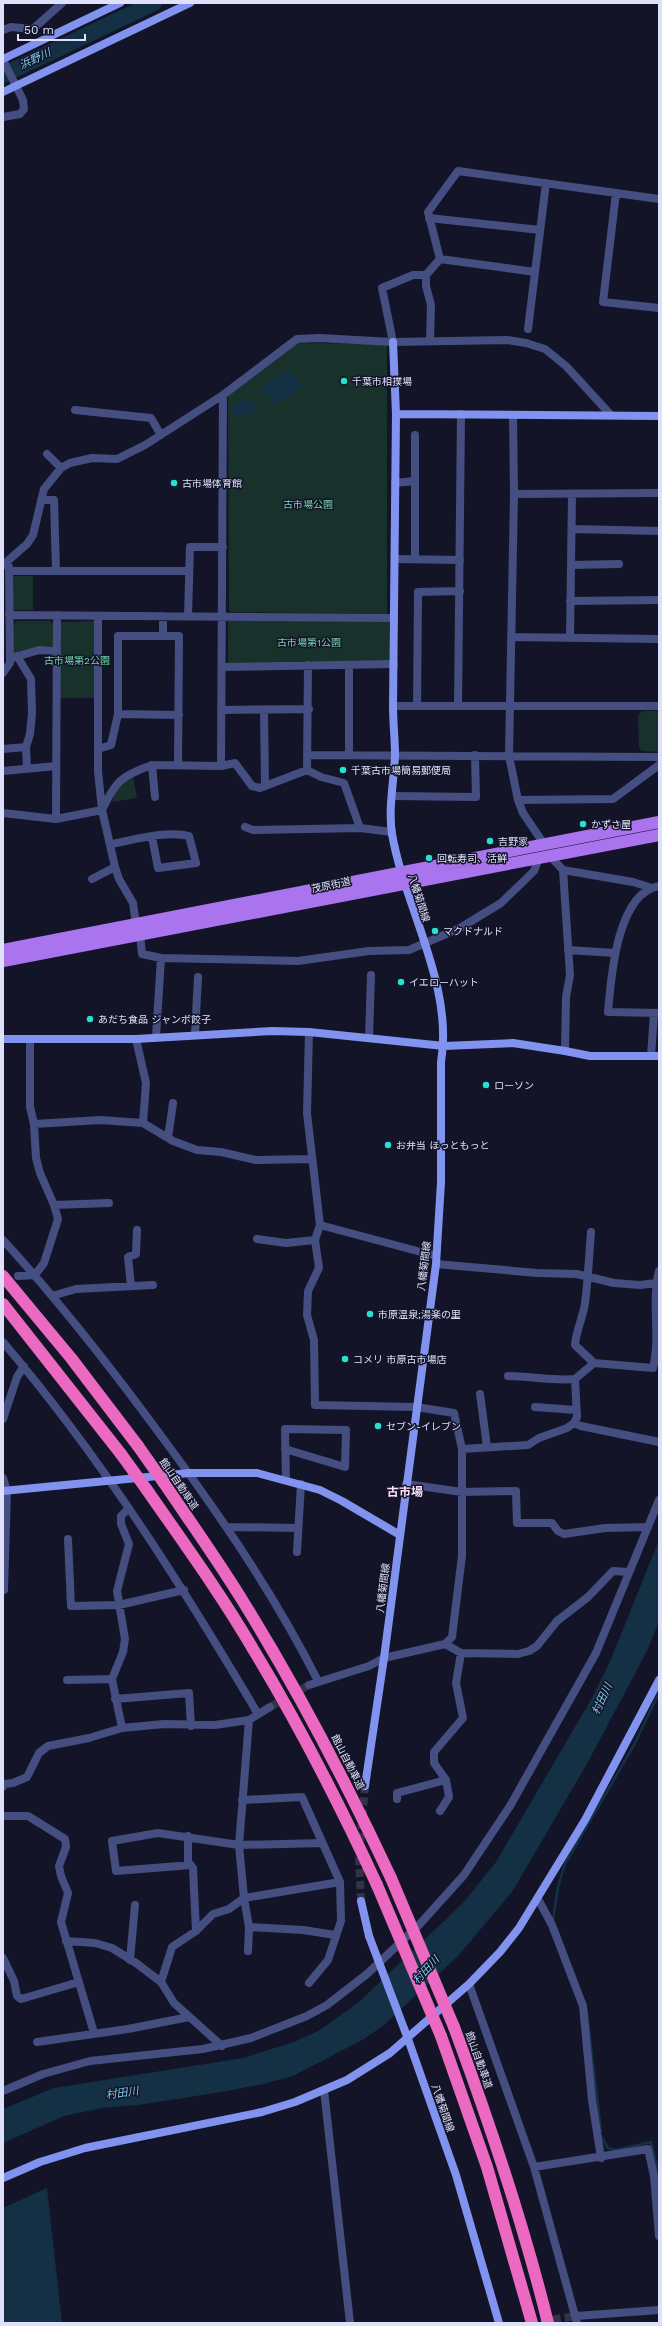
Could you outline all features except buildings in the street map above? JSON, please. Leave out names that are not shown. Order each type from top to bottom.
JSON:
[{"type":"highway","name":"館山自動車道","points":[[3,1276],[71,1358],[138,1446],[164,1483],[244,1604],[300,1698],[349,1790],[391,1878],[454,2027],[484,2109],[516,2208],[548,2323]]},
{"type":"highway","points":[[3,1304],[121,1454],[206,1573],[257,1654],[307,1744],[377,1886],[441,2036],[488,2167],[532,2323]]},
{"type":"main road","name":"茂原街道","points":[[3,961],[400,871],[659,822]]},
{"type":"main road","name":"茂原街道","points":[[3,950],[138,930],[404,885],[659,835]]},
{"type":"street","points":[[3,30],[11,27],[33,29],[62,3]]},
{"type":"street","points":[[3,117],[20,114],[24,109],[23,100],[3,59],[120,3]]},
{"type":"street","points":[[3,92],[190,3]]},
{"type":"street","points":[[440,259],[428,212],[458,171],[659,199]]},
{"type":"street","points":[[528,329],[546,183]]},
{"type":"street","points":[[616,193],[603,302],[659,308]]},
{"type":"street","points":[[429,218],[540,230]]},
{"type":"street","points":[[440,259],[535,272]]},
{"type":"street","points":[[393,342],[382,288],[413,275],[426,274],[440,259]]},
{"type":"street","points":[[426,274],[426,286],[432,305],[430,341]]},
{"type":"street","points":[[3,673],[13,657],[9,615],[7,565],[33,535],[44,489],[61,468],[86,459],[118,459],[161,435],[223,395],[297,339],[319,338],[393,342],[507,340],[526,343],[545,349],[566,366],[610,414]]},
{"type":"street","name":"八幡菊間線","points":[[365,1786],[384,1658],[436,1260],[441,1175],[441,1062],[444,1046],[435,980],[404,885],[392,832],[392,796],[395,754],[393,706],[396,414],[393,342]]},
{"type":"street","points":[[221,766],[220,710],[223,617],[223,395]]},
{"type":"street","points":[[75,410],[151,418],[161,435]]},
{"type":"street","points":[[396,414],[512,416],[610,414],[659,416]]},
{"type":"street","points":[[458,706],[461,414]]},
{"type":"street","points":[[512,416],[514,494],[509,756],[518,800],[523,813],[544,844]]},
{"type":"street","points":[[415,435],[415,559]]},
{"type":"street","points":[[47,454],[61,468]]},
{"type":"street","points":[[395,483],[415,481]]},
{"type":"street","points":[[514,494],[659,493]]},
{"type":"street","points":[[570,638],[572,494]]},
{"type":"street","points":[[41,500],[54,500],[56,571]]},
{"type":"street","points":[[572,529],[659,531]]},
{"type":"street","points":[[188,616],[190,547],[223,547]]},
{"type":"street","points":[[395,559],[460,560]]},
{"type":"street","points":[[571,565],[619,564]]},
{"type":"street","points":[[7,565],[56,571],[189,571]]},
{"type":"street","points":[[416,706],[418,592],[460,591]]},
{"type":"street","points":[[570,601],[659,600]]},
{"type":"street","points":[[9,615],[394,618]]},
{"type":"street","points":[[56,615],[56,819]]},
{"type":"street","points":[[98,616],[98,771],[102,810],[118,879],[133,903],[142,954],[161,958],[298,961],[362,952],[409,950],[460,928],[501,903],[534,871],[544,857],[563,870],[633,882],[649,887],[659,886]]},
{"type":"street","points":[[163,616],[163,636]]},
{"type":"street","points":[[98,749],[111,745],[118,714],[118,636],[179,636],[178,764]]},
{"type":"street","points":[[511,637],[659,639]]},
{"type":"street","points":[[13,657],[39,650],[56,651]]},
{"type":"street","points":[[13,657],[30,679],[32,713],[30,734],[26,747],[27,768]]},
{"type":"street","points":[[222,667],[394,664]]},
{"type":"street","points":[[307,770],[309,710],[308,665]]},
{"type":"street","points":[[349,665],[349,754]]},
{"type":"street","points":[[393,706],[659,706]]},
{"type":"street","points":[[220,710],[309,710]]},
{"type":"street","points":[[264,710],[265,785]]},
{"type":"street","points":[[118,714],[179,715]]},
{"type":"street","points":[[3,749],[26,747]]},
{"type":"street","points":[[308,755],[395,754],[659,757]]},
{"type":"street","points":[[392,796],[476,797],[475,755]]},
{"type":"street","points":[[102,810],[114,786],[119,780],[152,765],[178,764],[221,766],[235,763],[252,786],[260,788],[307,770],[321,777],[344,783],[360,828]]},
{"type":"street","points":[[152,765],[155,797]]},
{"type":"street","points":[[518,800],[613,800],[659,765]]},
{"type":"street","points":[[3,771],[56,766]]},
{"type":"street","points":[[3,813],[56,819],[102,810]]},
{"type":"street","points":[[245,827],[253,830],[360,828],[392,832]]},
{"type":"street","points":[[111,844],[152,837],[179,833],[189,836],[196,863],[158,868],[152,837]]},
{"type":"street","points":[[92,880],[115,867]]},
{"type":"street","points":[[563,870],[570,975],[566,997],[565,1051]]},
{"type":"street","points":[[3,1039],[136,1038],[272,1031],[309,1032],[444,1046],[512,1044],[590,1056],[655,1056],[656,1013],[608,1012],[611,974],[615,953],[626,914],[649,887]]},
{"type":"street","points":[[568,950],[615,953]]},
{"type":"street","points":[[156,1037],[161,958]]},
{"type":"street","points":[[369,1038],[371,974]]},
{"type":"street","points":[[195,1034],[198,977]]},
{"type":"street","points":[[309,1032],[307,1113],[311,1159],[320,1225],[315,1240],[319,1268],[308,1291],[307,1315],[314,1340],[315,1405],[416,1407],[454,1413],[462,1449],[462,1556],[452,1637],[445,1644],[384,1658],[369,1666],[309,1685]]},
{"type":"street","points":[[136,1038],[146,1083],[143,1123]]},
{"type":"street","points":[[18,1276],[35,1275],[44,1263],[58,1219],[54,1205],[40,1173],[36,1158],[34,1124],[30,1102],[30,1039]]},
{"type":"street","points":[[168,1138],[173,1104]]},
{"type":"street","points":[[34,1124],[100,1120],[143,1123],[168,1138],[197,1150],[221,1152],[256,1160],[311,1159]]},
{"type":"street","points":[[54,1205],[109,1203]]},
{"type":"street","points":[[320,1225],[436,1260],[537,1273],[577,1274],[614,1283],[640,1285],[656,1283]]},
{"type":"street","points":[[131,1286],[128,1257],[136,1254],[137,1230]]},
{"type":"street","points":[[591,1232],[586,1276],[585,1302],[581,1323],[576,1334],[575,1345],[594,1363],[656,1370],[658,1333],[656,1283],[659,1271]]},
{"type":"street","points":[[257,1239],[286,1243],[315,1240]]},
{"type":"street","points":[[3,1240],[35,1275],[97,1350],[228,1527],[289,1623],[318,1681]]},
{"type":"street","points":[[52,1296],[76,1289],[153,1285]]},
{"type":"street","points":[[3,1342],[24,1366],[111,1481],[184,1590],[258,1714]]},
{"type":"street","points":[[508,1376],[530,1376],[559,1380],[575,1379],[594,1363]]},
{"type":"street","points":[[3,1419],[17,1377],[24,1366]]},
{"type":"street","points":[[462,1449],[528,1445],[544,1436],[562,1431],[574,1423],[577,1416],[575,1379]]},
{"type":"street","points":[[480,1394],[487,1447]]},
{"type":"street","points":[[535,1407],[576,1410]]},
{"type":"street","points":[[574,1423],[581,1426],[659,1442]]},
{"type":"street","points":[[285,1449],[345,1466],[346,1430],[285,1429],[285,1449],[286,1480]]},
{"type":"street","points":[[5,1491],[189,1473],[257,1472],[301,1484],[342,1501],[400,1535]]},
{"type":"street","points":[[3,1478],[5,1491],[4,1590]]},
{"type":"street","points":[[297,1552],[301,1484]]},
{"type":"street","points":[[406,1484],[462,1492],[516,1491],[517,1523],[552,1523],[558,1531],[564,1534],[605,1528],[648,1526]]},
{"type":"street","points":[[3,2091],[43,2074],[90,2060],[222,2046],[278,2029],[307,2016],[333,2001],[367,1974],[419,1925],[464,1875],[490,1839],[555,1729],[596,1653],[659,1500]]},
{"type":"street","points":[[122,1728],[112,1679],[123,1652],[125,1639],[117,1591],[129,1544],[121,1524],[121,1516],[129,1508]]},
{"type":"street","points":[[228,1527],[298,1528]]},
{"type":"street","points":[[68,1539],[71,1606],[119,1605],[184,1590]]},
{"type":"street","points":[[445,1644],[461,1653],[518,1654],[529,1651],[537,1646],[557,1621],[588,1597],[613,1571],[629,1572]]},
{"type":"street","points":[[440,1811],[449,1797],[446,1780],[434,1764],[434,1752],[463,1718],[456,1683],[461,1653]]},
{"type":"street","points":[[67,1680],[112,1679]]},
{"type":"street","points":[[3,2178],[40,2162],[85,2148],[262,2112],[296,2102],[368,2068],[408,2040],[500,1952],[519,1928],[585,1820],[659,1680]]},
{"type":"street","points":[[115,1699],[189,1693],[191,1726]]},
{"type":"street","points":[[3,1787],[4,1784],[13,1783],[27,1777],[39,1753],[48,1746],[89,1738],[122,1728],[164,1724],[191,1726],[215,1725],[249,1720],[270,1707]]},
{"type":"street","points":[[248,1951],[249,1927],[244,1898],[239,1845],[249,1720]]},
{"type":"street","points":[[397,1799],[397,1793],[446,1780]]},
{"type":"street","points":[[242,1800],[302,1798],[340,1882],[341,1921],[335,1935],[328,1960],[309,1983]]},
{"type":"street","points":[[3,1816],[28,1816],[66,1839],[66,1846],[59,1866],[61,1876],[68,1893],[61,1922],[94,2033]]},
{"type":"street","points":[[191,1865],[116,1870],[112,1840],[158,1833],[188,1836],[239,1845],[322,1843]]},
{"type":"street","points":[[188,1836],[188,1862],[193,1868],[196,1930]]},
{"type":"street","points":[[161,1982],[172,1947],[196,1930],[213,1914],[229,1909],[244,1898],[340,1882]]},
{"type":"street","points":[[538,1899],[552,1925],[583,2006],[592,2100],[601,2158]]},
{"type":"street","name":"八幡菊間線","points":[[361,1901],[369,1936],[456,2175],[499,2323]]},
{"type":"street","points":[[130,1960],[135,1905]]},
{"type":"street","points":[[249,1927],[303,1930],[335,1935]]},
{"type":"street","points":[[66,1941],[95,1943],[112,1948],[130,1960],[161,1982],[174,2003],[222,2046]]},
{"type":"street","points":[[3,1958],[14,1981],[17,1996],[21,1999],[79,1982]]},
{"type":"street","points":[[468,1984],[534,2167],[576,2320],[659,2310]]},
{"type":"street","points":[[37,2042],[94,2033],[128,2030],[189,2017]]},
{"type":"street","points":[[324,2090],[350,2323]]},
{"type":"street","points":[[534,2167],[601,2158],[648,2148],[654,2176],[659,2236]]},
{"type":"green space","name":"古市場公園","points":[[298,343],[387,344],[387,614],[229,612],[228,396]]},
{"type":"green space","points":[[12,576],[33,576],[33,610],[12,610]]},
{"type":"green space","name":"古市場第1公園","points":[[389,620],[389,663],[228,663],[228,621]]},
{"type":"green space","points":[[17,621],[50,621],[54,625],[53,646],[36,647],[17,655],[14,652],[13,625]]},
{"type":"green space","name":"古市場第2公園","points":[[94,621],[95,698],[60,698],[59,622]]},
{"type":"green space","points":[[642,711],[659,711],[659,752],[642,751],[639,748],[638,716]]},
{"type":"green space","points":[[133,777],[137,798],[112,802],[120,787]]},
{"type":"water","points":[[289,369],[302,386],[276,405],[262,388]]},
{"type":"water","points":[[246,400],[254,402],[255,411],[242,416],[235,415],[232,410],[234,405]]},
{"type":"water","name":"村田川","points":[[659,1540],[659,1621],[647,1651],[588,1762],[512,1892],[458,1956],[384,2025],[364,2039],[293,2076],[227,2091],[139,2105],[102,2108],[64,2116],[3,2143],[3,2109],[54,2088],[243,2058],[294,2042],[320,2030],[359,2002],[464,1902],[496,1862],[592,1698],[609,1664]]},
{"type":"water","points":[[47,2188],[62,2323],[3,2323],[3,2208]]},
{"type":"waterway","name":"浜野川","points":[[3,75],[154,3]]},
{"type":"waterway","points":[[553,1920],[558,1887],[565,1864],[634,1745],[659,1693]]},
{"type":"waterway","points":[[587,2013],[601,2131]]},
{"type":"waterway","points":[[601,2136],[608,2148],[616,2150],[651,2142],[659,2174]]},
{"type":"tunnel","points":[[270,1707],[309,1685]]},
{"type":"tunnel","points":[[361,1901],[359,1856],[365,1786]]},
{"type":"tunnel","points":[[529,2323],[576,2316]]},
{"type":"place","name":"千葉市相撲場","points":[[344,381]]},
{"type":"place","name":"古市場体育館","points":[[174,483]]},
{"type":"place","name":"千葉古市場簡易郵便局","points":[[343,770]]},
{"type":"place","name":"かずさ屋","points":[[583,824]]},
{"type":"place","name":"吉野家","points":[[490,841]]},
{"type":"place","name":"回転寿司、活鮮","points":[[429,858]]},
{"type":"place","name":"マクドナルド","points":[[435,931]]},
{"type":"place","name":"イエローハット","points":[[401,982]]},
{"type":"place","name":"あだち食品 ジャンボ餃子","points":[[90,1019]]},
{"type":"place","name":"ローソン","points":[[486,1085]]},
{"type":"place","name":"お弁当 ほっともっと","points":[[388,1145]]},
{"type":"place","name":"市原温泉;湯楽の里","points":[[370,1314]]},
{"type":"place","name":"コメリ 市原古市場店","points":[[345,1359]]},
{"type":"place","name":"セブン-イレブン","points":[[378,1426]]},
{"type":"district","name":"古市場","points":[[405,1492]]}]
